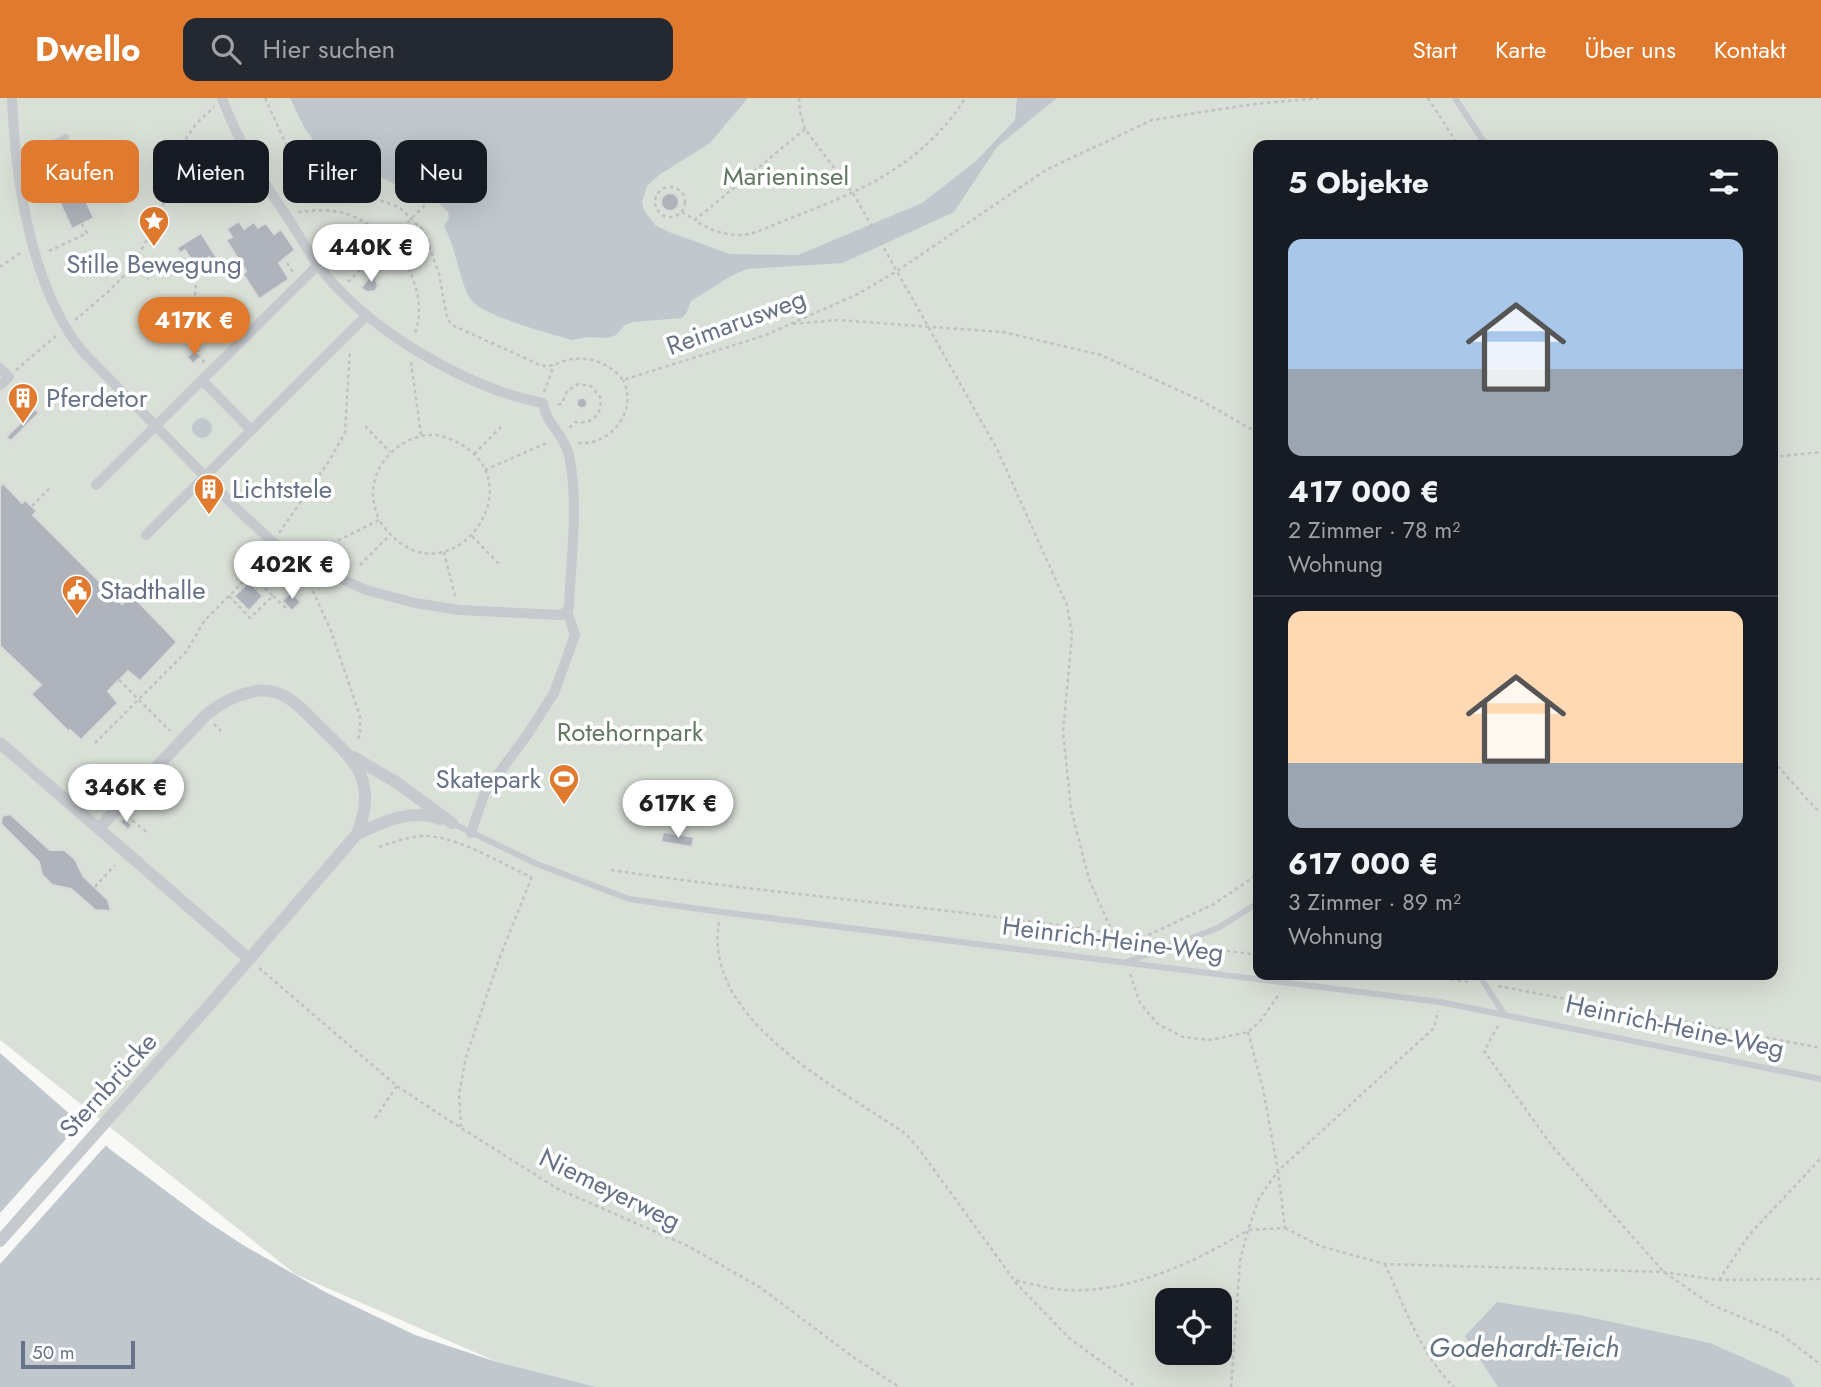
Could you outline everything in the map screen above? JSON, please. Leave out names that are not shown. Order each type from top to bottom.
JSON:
[{"type":"street","points":[[12,98],[15,151],[24,210],[37,257],[66,327],[84,354],[204,477],[273,542],[295,557],[366,590],[415,603],[459,610],[561,615],[569,606],[573,493],[569,455],[562,436],[547,417],[543,403],[521,398],[460,374],[408,345],[367,315],[318,265],[239,141],[222,99]]},
{"type":"street","points":[[96,485],[318,265]]},
{"type":"street","points":[[146,535],[367,315]]},
{"type":"street","points":[[0,368],[9,377],[0,385]]},
{"type":"street","points":[[202,380],[251,430]]},
{"type":"street","points":[[471,832],[485,792],[554,693],[575,635],[567,611]]},
{"type":"street","points":[[99,828],[180,741],[214,709],[253,691],[266,691],[285,696],[349,755],[363,780],[365,798],[363,819],[357,834]]},
{"type":"street","points":[[0,743],[249,959]]},
{"type":"street","name":"Heinrich-Heine-Weg","points":[[349,755],[396,782],[452,823]]},
{"type":"street","name":"Heinrich-Heine-Weg","points":[[357,834],[389,820],[415,815],[435,816],[452,823]]},
{"type":"street","name":"Sternbrücke","points":[[0,1241],[357,834]]},
{"type":"lane","points":[[1455,98],[1483,140]]},
{"type":"lane","points":[[15,151],[38,151],[66,137]]},
{"type":"lane","name":"Heinrich-Heine-Weg","points":[[452,823],[537,864],[629,899],[1253,980]]},
{"type":"lane","points":[[1125,962],[1218,928],[1253,906]]},
{"type":"lane","name":"Heinrich-Heine-Weg","points":[[1255,980],[1440,1002],[1726,1062],[1821,1079]]},
{"type":"lane","points":[[1482,980],[1504,1014]]},
{"type":"path","points":[[265,98],[286,146],[306,177],[315,183],[354,191],[396,206],[424,231],[439,274],[451,324],[536,364],[547,367],[573,359],[593,360],[609,366],[623,380],[627,387],[627,401],[622,419],[611,433],[600,441],[572,441],[562,436],[485,470]]},
{"type":"path","points":[[799,98],[805,129],[853,192],[998,451],[1067,605],[1073,635],[1063,732],[1071,809],[1089,879],[1140,1003],[1158,1024],[1183,1037],[1210,1040],[1248,1032],[1280,995],[1284,984]]},
{"type":"path","points":[[682,212],[713,231],[726,234],[743,234],[770,228],[853,192],[903,164],[945,126],[964,98]]},
{"type":"path","name":"Reimarusweg","points":[[623,380],[744,342],[858,294],[897,271],[1046,170],[1152,120],[1254,104],[1319,98]]},
{"type":"path","points":[[1428,98],[1455,140]]},
{"type":"path","points":[[9,377],[109,291],[135,261],[159,216],[187,138],[201,119],[222,99]]},
{"type":"path","points":[[695,220],[805,129]]},
{"type":"path","points":[[667,187],[679,189],[686,205],[682,212],[674,217],[661,214],[655,204],[657,193],[667,187]]},
{"type":"path","points":[[341,289],[427,203]]},
{"type":"path","points":[[285,214],[321,210],[347,214],[375,229],[389,241],[406,265],[418,296],[418,323],[408,345],[421,436]]},
{"type":"path","points":[[37,257],[87,233],[82,224]]},
{"type":"path","points":[[0,267],[33,244]]},
{"type":"path","points":[[135,261],[148,279]]},
{"type":"path","points":[[197,271],[195,295],[184,307],[194,318],[193,340],[201,348],[196,354],[212,370]]},
{"type":"path","points":[[789,324],[837,320],[1003,332],[1101,355],[1200,400],[1253,430]]},
{"type":"path","points":[[273,542],[330,461],[345,433],[351,332]]},
{"type":"path","points":[[548,380],[554,365]]},
{"type":"path","points":[[562,403],[567,391],[575,385],[585,384],[597,391],[601,404],[598,413],[588,422],[575,422]]},
{"type":"path","points":[[365,426],[390,452]]},
{"type":"path","points":[[474,454],[501,427]]},
{"type":"path","points":[[421,436],[440,436],[458,442],[474,454],[485,470],[489,487],[489,504],[483,521],[472,536],[444,552],[427,553],[407,548],[389,536],[379,520],[373,502],[379,467],[390,452],[421,436]]},
{"type":"path","points":[[1778,456],[1821,452]]},
{"type":"path","points":[[32,506],[50,488]]},
{"type":"path","points":[[256,589],[295,557],[379,520]]},
{"type":"path","points":[[360,565],[389,536]]},
{"type":"path","points":[[472,536],[499,564]]},
{"type":"path","points":[[444,552],[459,610]]},
{"type":"path","points":[[295,557],[331,631],[360,716],[360,736]]},
{"type":"path","points":[[95,743],[186,652],[205,620],[251,574],[272,596],[286,608],[287,606]]},
{"type":"path","points":[[229,596],[250,618],[272,596]]},
{"type":"path","points":[[119,680],[180,741]]},
{"type":"path","points":[[1778,767],[1815,808],[1821,811]]},
{"type":"path","points":[[118,807],[149,834]]},
{"type":"path","points":[[379,847],[404,839],[427,836],[460,844],[531,877],[499,959],[466,1057],[460,1094],[461,1127]]},
{"type":"path","points":[[96,887],[115,865]]},
{"type":"path","name":"Heinrich-Heine-Weg","points":[[611,870],[1113,933],[1253,954]]},
{"type":"path","points":[[1142,938],[1214,904],[1253,877]]},
{"type":"path","points":[[721,912],[716,939],[723,975],[742,1010],[786,1053],[906,1134],[1014,1280],[1069,1338],[1136,1387]]},
{"type":"path","name":"Niemeyerweg","points":[[249,959],[397,1086],[558,1189],[688,1246],[761,1288],[853,1357],[899,1387]]},
{"type":"path","name":"Heinrich-Heine-Weg","points":[[1458,980],[1821,1048]]},
{"type":"path","points":[[1231,1387],[1240,1261],[1259,1198],[1278,1171],[1434,1027],[1440,1002]]},
{"type":"path","points":[[1504,1014],[1484,1051],[1552,1146],[1664,1272],[1710,1304],[1781,1334],[1821,1365]]},
{"type":"path","points":[[1248,1032],[1263,1089],[1285,1228]]},
{"type":"path","points":[[375,1118],[397,1086]]},
{"type":"path","points":[[1719,1280],[1749,1235],[1821,1158]]},
{"type":"path","points":[[1014,1280],[1058,1289],[1098,1288],[1135,1281],[1217,1249],[1248,1230],[1285,1228],[1320,1246],[1385,1264],[1664,1272],[1719,1280],[1821,1279]]},
{"type":"path","points":[[1385,1264],[1422,1342],[1441,1374],[1454,1387]]},
{"type":"green space","name":"Rotehornpark","points":[[0,98],[1821,98],[1821,1387],[597,1387],[495,1361],[295,1274],[0,1040]]},
{"type":"water","points":[[290,98],[748,98],[710,143],[659,175],[647,186],[642,202],[644,210],[655,225],[730,254],[798,255],[922,203],[976,161],[1015,120],[1017,98],[1057,98],[997,147],[954,212],[843,263],[747,269],[691,301],[682,318],[633,322],[608,338],[588,337],[572,340],[486,311],[475,304],[465,289],[444,226],[449,218],[448,212],[439,203],[487,203],[487,140],[395,140],[395,184],[381,177],[381,140],[313,140]]},
{"type":"water","points":[[202,418],[209,421],[212,428],[209,435],[202,438],[195,435],[192,428],[195,421]]},
{"type":"water","points":[[0,1053],[111,1150],[205,1220],[327,1293],[415,1335],[494,1361],[597,1387],[0,1387]]},
{"type":"water","name":"Godehardt-Teich","points":[[1497,1302],[1579,1315],[1710,1343],[1789,1378],[1795,1387],[1498,1387],[1465,1336]]},
{"type":"pier","points":[[82,1121],[108,1143],[0,1264],[0,1213]]},
{"type":"building","points":[[670,193],[676,196],[679,202],[676,208],[670,211],[664,208],[661,202],[664,196]]},
{"type":"building","points":[[60,203],[87,203],[94,218],[72,229]]},
{"type":"building","points":[[239,221],[244,229],[254,222],[258,228],[266,223],[274,234],[281,229],[295,250],[279,263],[289,279],[259,299],[243,274],[246,271],[226,240],[232,237],[227,229]]},
{"type":"building","points":[[201,233],[219,261],[214,264],[209,257],[195,266],[185,250],[180,253],[177,248]]},
{"type":"building","points":[[357,237],[365,248],[357,254],[349,244]]},
{"type":"building","points":[[372,274],[377,278],[378,286],[375,291],[367,292],[361,288]]},
{"type":"building","points":[[194,350],[201,356],[193,364],[187,357]]},
{"type":"building","points":[[582,398],[587,403],[582,408],[577,403]]},
{"type":"building","name":"Pferdetor","points":[[35,409],[39,413],[11,441],[6,437]]},
{"type":"building","name":"Stadthalle","points":[[3,483],[22,503],[25,500],[37,511],[33,515],[122,604],[131,594],[177,642],[140,681],[128,671],[108,691],[118,703],[81,740],[68,731],[31,694],[41,685],[0,646],[0,486]]},
{"type":"building","points":[[249,582],[263,596],[249,611],[234,596]]},
{"type":"building","points":[[291,592],[301,602],[292,611],[282,601]]},
{"type":"building","points":[[10,814],[50,850],[64,850],[75,859],[83,876],[108,900],[111,911],[95,910],[71,889],[52,885],[42,875],[39,862],[1,824],[2,816]]},
{"type":"building","points":[[124,818],[132,825],[128,830],[120,822]]},
{"type":"building","points":[[663,832],[694,837],[692,847],[661,842]]},
{"type":"place","name":"Stille Bewegung","points":[[154,248]]},
{"type":"place","name":"Pferdetor","points":[[23,425]]},
{"type":"place","name":"Lichtstele","points":[[209,516]]},
{"type":"place","name":"Stadthalle","points":[[77,617]]},
{"type":"place","name":"Skatepark","points":[[564,806]]},
{"type":"park label","name":"Marieninsel","points":[[786,176]]}]
